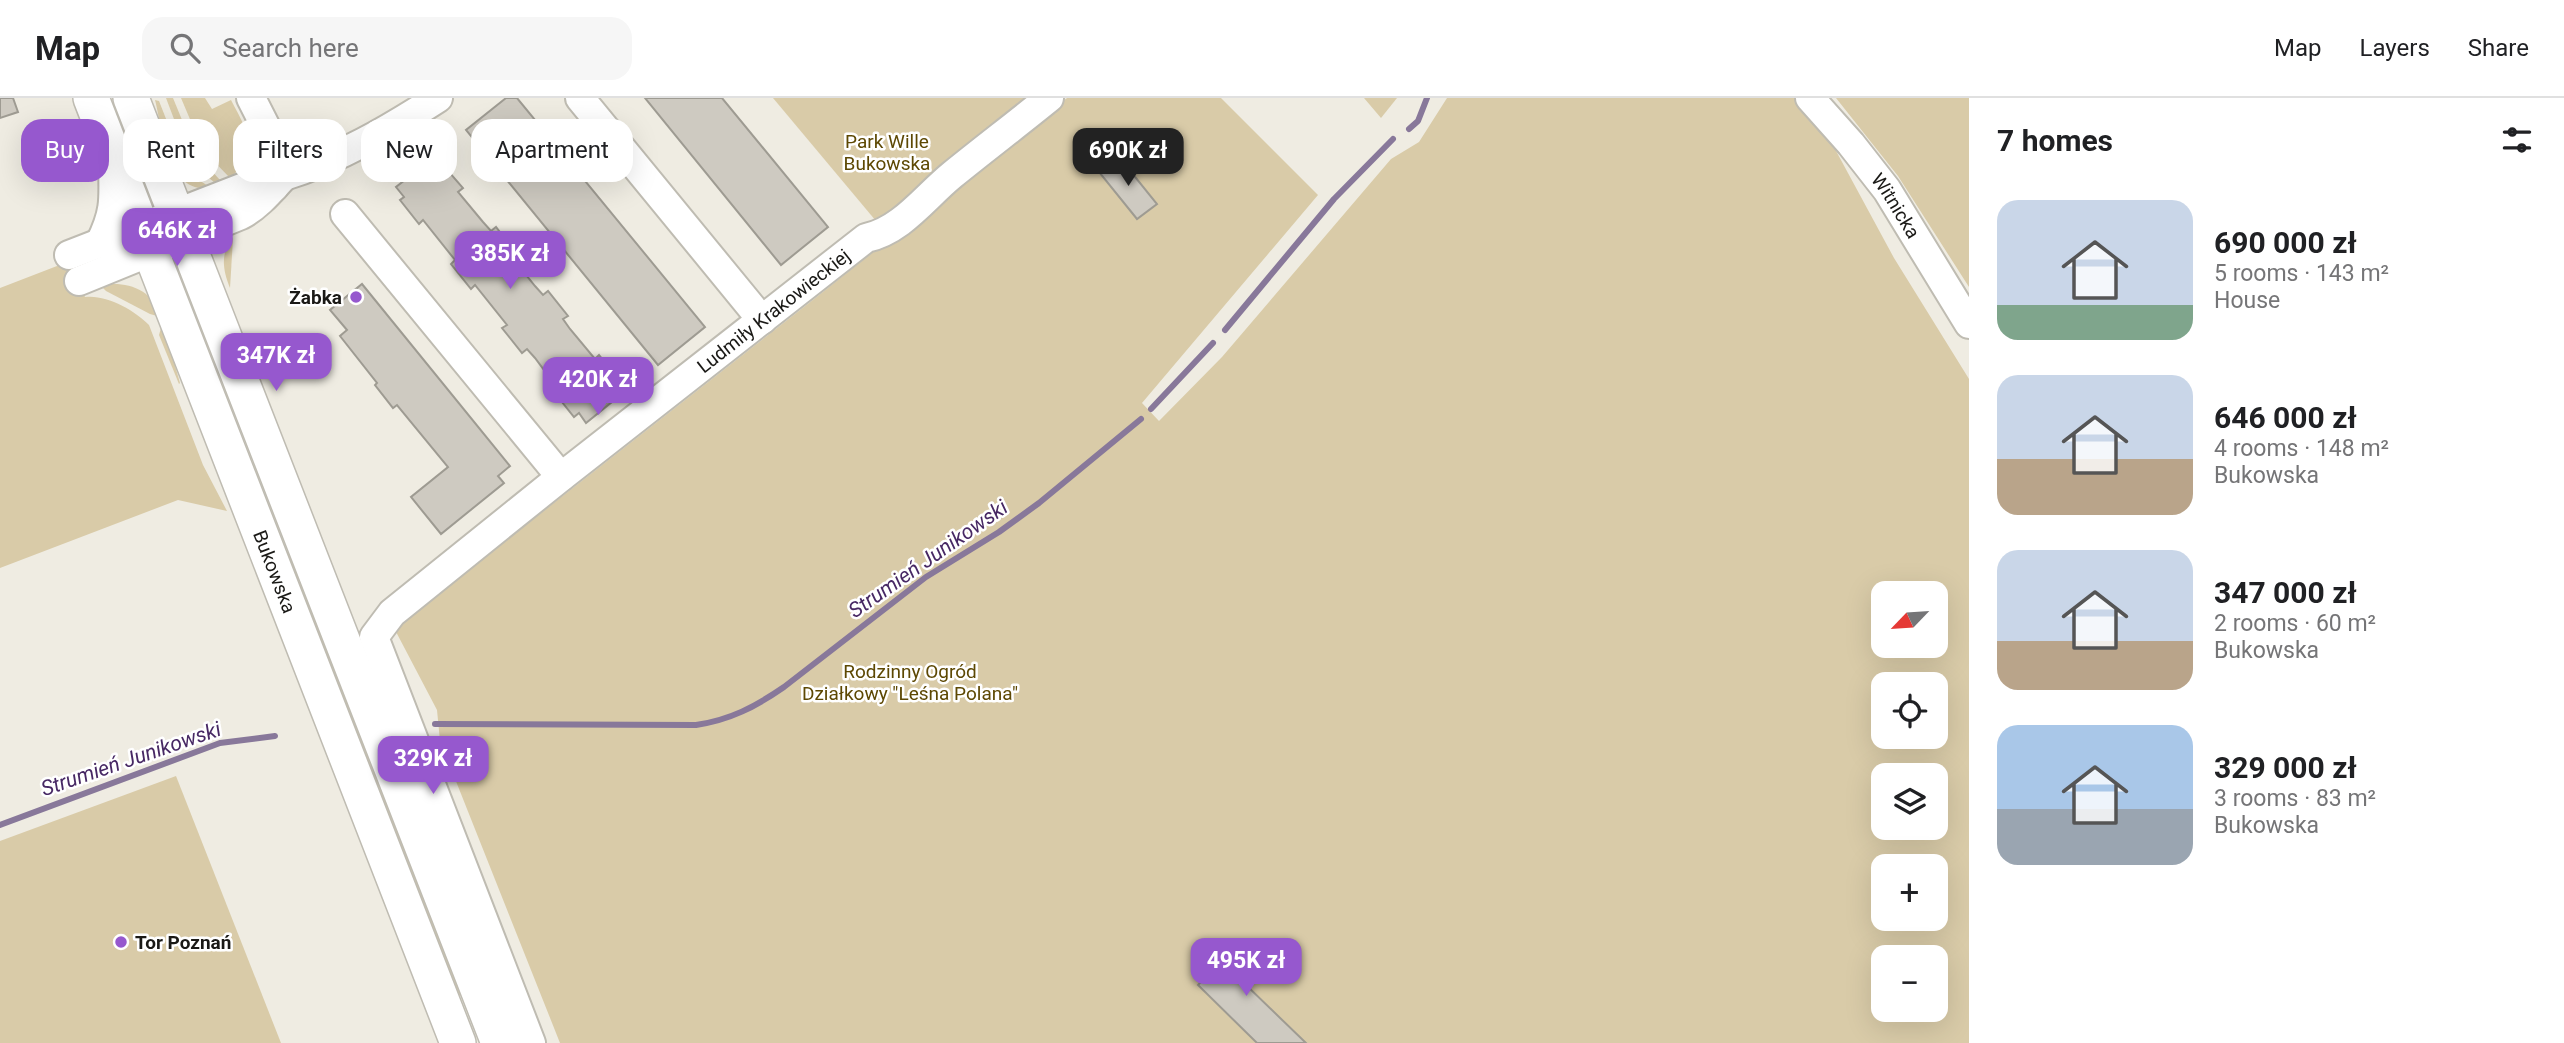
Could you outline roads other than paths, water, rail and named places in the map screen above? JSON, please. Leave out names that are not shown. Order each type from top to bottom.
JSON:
[{"type":"main road","name":"Bukowska","points":[[91,98],[458,1043]]},
{"type":"main road","name":"Bukowska","points":[[131,98],[499,1043]]},
{"type":"street","points":[[251,98],[262,119]]},
{"type":"street","points":[[347,150],[382,133],[438,98]]},
{"type":"street","points":[[580,98],[762,320]]},
{"type":"street","name":"Ludmiły Krakowieckiej","points":[[531,1043],[374,637],[392,613],[561,477],[866,238],[881,235],[911,213],[949,178],[1049,98]]},
{"type":"street","name":"Witnicka","points":[[1810,98],[1887,190],[1969,324]]},
{"type":"street","points":[[105,256],[108,226],[114,207],[113,154]]},
{"type":"street","points":[[74,268],[181,226],[252,209],[279,182]]},
{"type":"street","points":[[345,214],[561,477]]},
{"type":"street","points":[[105,256],[130,274],[152,285],[169,300]]},
{"type":"waterway","name":"Strumień Junikowski","points":[[1409,129],[1418,121],[1427,98]]},
{"type":"waterway","name":"Strumień Junikowski","points":[[1225,330],[1334,199],[1393,139]]},
{"type":"waterway","name":"Strumień Junikowski","points":[[1151,409],[1213,343]]},
{"type":"waterway","name":"Strumień Junikowski","points":[[435,724],[696,725],[742,712],[784,687],[926,577],[999,532],[1039,503],[1141,419]]},
{"type":"waterway","name":"Strumień Junikowski","points":[[0,825],[220,743],[275,736]]},
{"type":"place","name":"Żabka","points":[[356,297]]},
{"type":"place","name":"Tor Poznań","points":[[121,942]]},
{"type":"park label","name":"Park Wille Bukowska","points":[[887,152]]},
{"type":"park label","name":"Rodzinny Ogród Działkowy \"Leśna Polana\"","points":[[910,682]]}]
